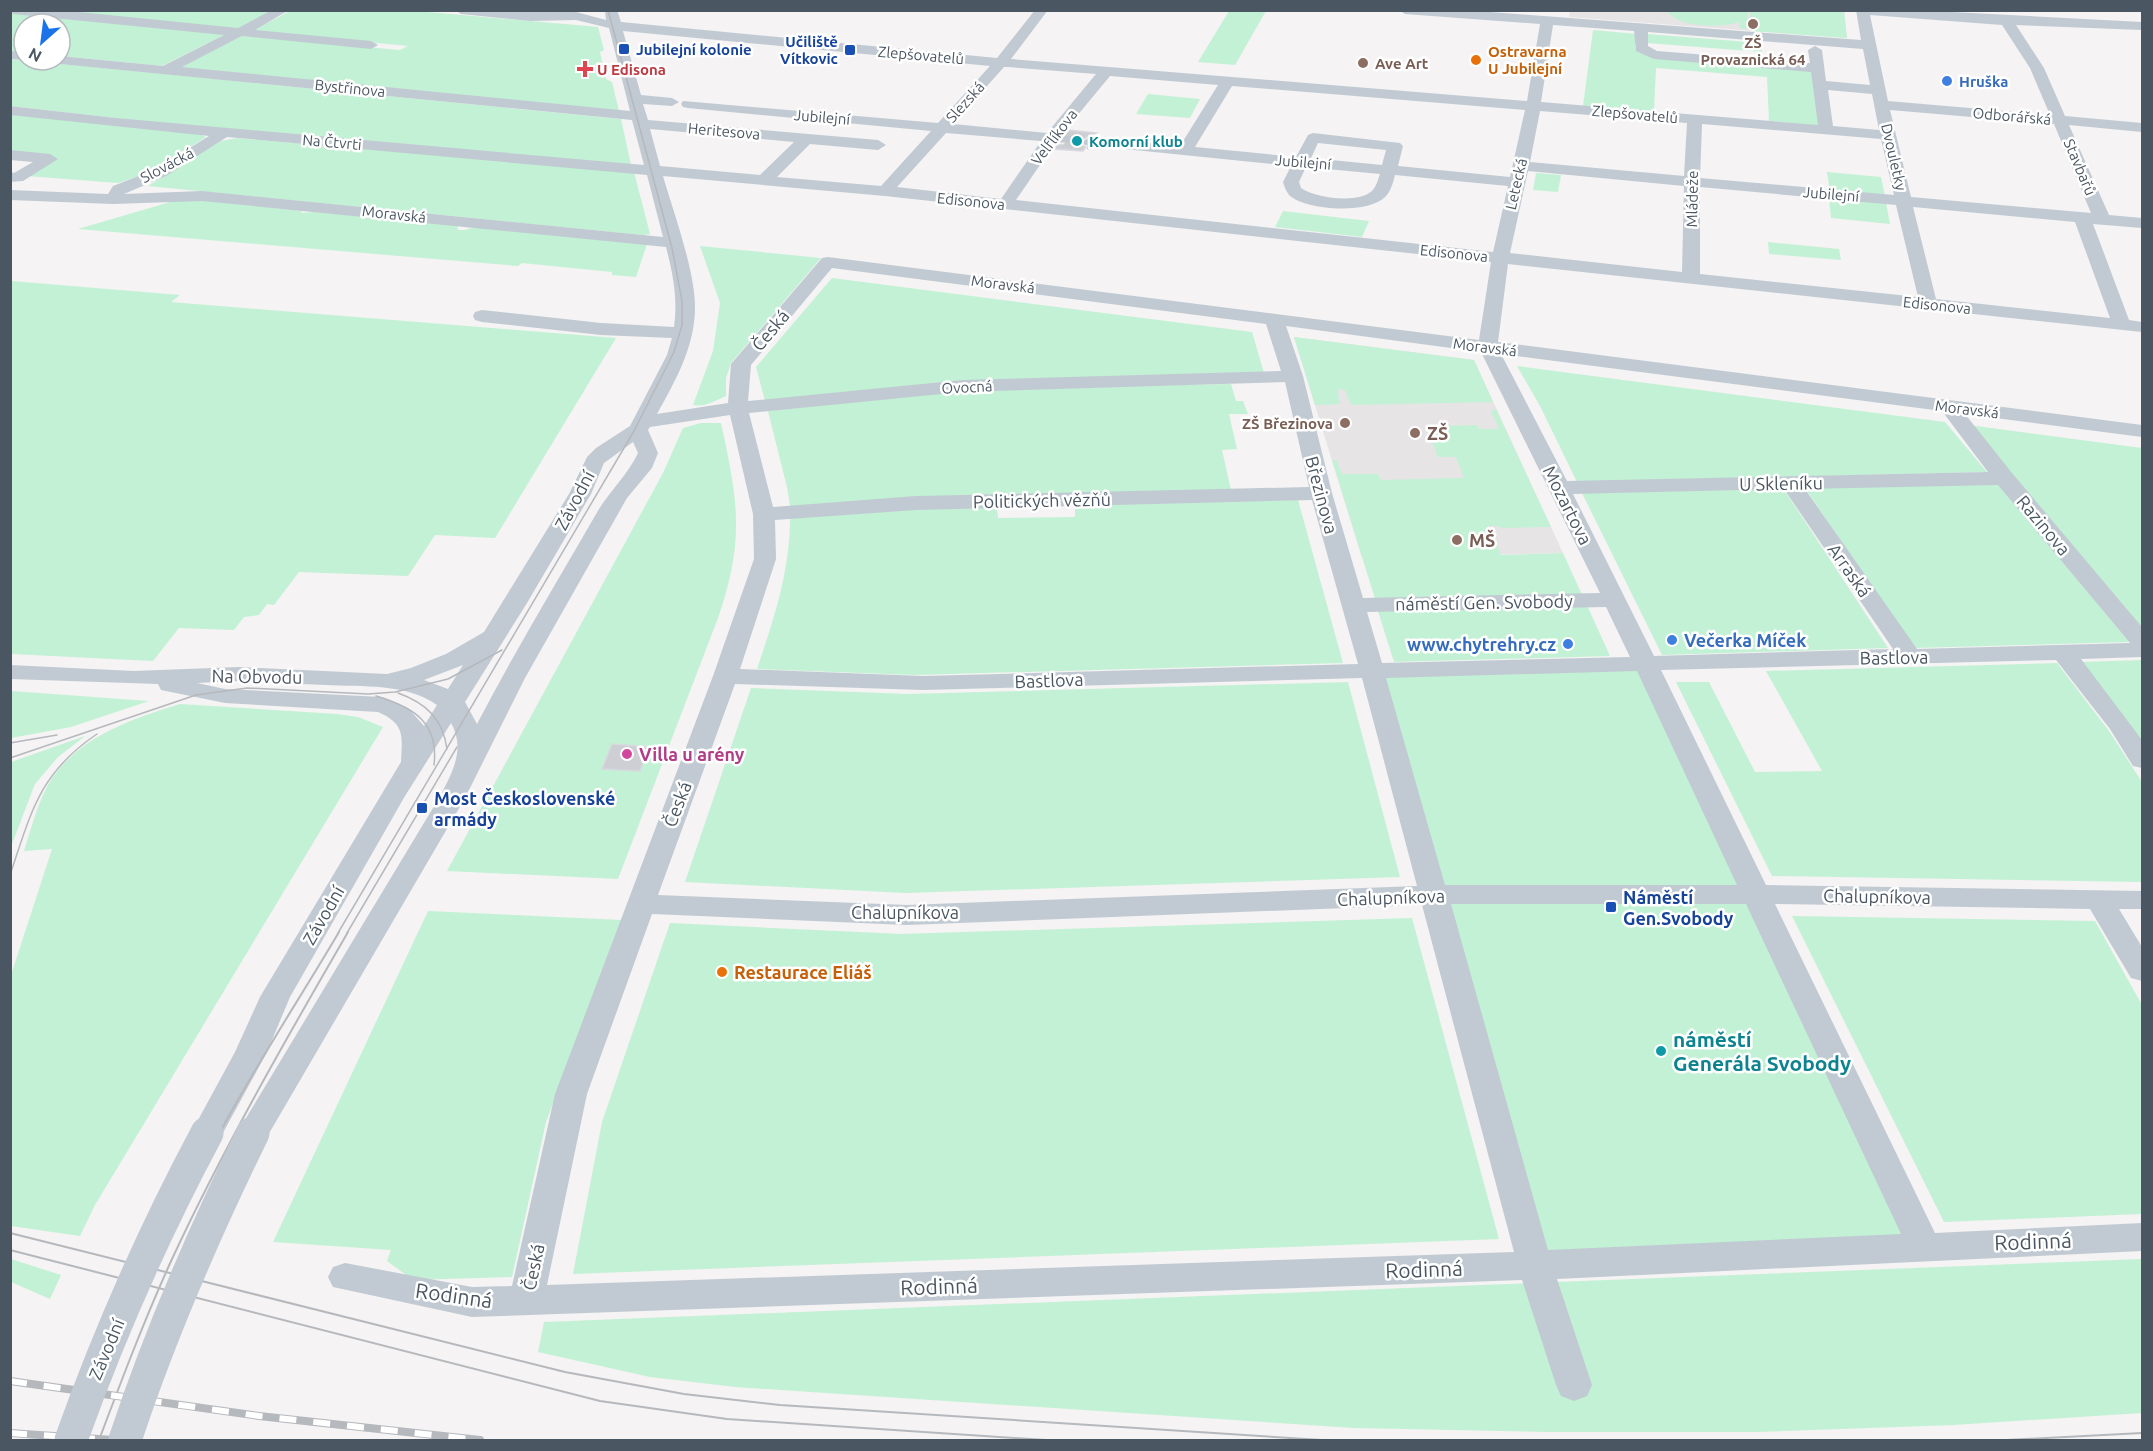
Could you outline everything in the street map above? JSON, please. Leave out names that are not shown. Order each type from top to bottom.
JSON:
[{"type":"street","points":[[13,10],[372,45]]},
{"type":"street","points":[[166,70],[282,10]]},
{"type":"street","name":"Zlepšovatelů","points":[[461,10],[576,16],[615,26],[1001,62],[1888,135]]},
{"type":"street","name":"Závodní","points":[[71,1440],[87,1394],[169,1204],[251,1052],[275,997],[451,695],[500,627],[580,494],[598,456],[641,426],[672,366],[683,333],[686,309],[684,287],[664,204],[611,10]]},
{"type":"street","name":"Slezská","points":[[885,191],[1001,62],[1042,10]]},
{"type":"street","points":[[1405,10],[1868,45]]},
{"type":"street","points":[[2050,10],[2062,24]]},
{"type":"street","points":[[1862,11],[2062,24],[2142,26]]},
{"type":"street","name":"Dvouletky","points":[[1862,11],[1888,135],[1928,303]]},
{"type":"street","name":"Letecká","points":[[1488,347],[1500,258],[1534,105],[1547,21]]},
{"type":"street","name":"Stavbařů","points":[[2006,21],[2037,68],[2102,219]]},
{"type":"street","points":[[1641,28],[1641,48],[1654,55],[1818,68]]},
{"type":"street","points":[[1814,40],[1826,130]]},
{"type":"street","name":"Bystřinova","points":[[72,61],[641,120]]},
{"type":"street","name":"Velflíkova","points":[[1005,205],[1058,139],[1106,70]]},
{"type":"street","points":[[1382,93],[1388,78]]},
{"type":"street","points":[[1185,151],[1228,80]]},
{"type":"street","points":[[1820,85],[1878,90]]},
{"type":"street","name":"Jubilejní","points":[[635,99],[1058,139]]},
{"type":"street","name":"Odborářská","points":[[1882,105],[2142,127]]},
{"type":"street","name":"Na Čtvrti","points":[[10,110],[224,133],[654,169]]},
{"type":"street","name":"Mládeže","points":[[1691,279],[1695,119]]},
{"type":"street","name":"Heritesova","points":[[641,120],[878,145]]},
{"type":"street","name":"Slovácká","points":[[113,199],[119,189],[160,173],[224,133]]},
{"type":"street","points":[[1313,138],[1395,146],[1388,170],[1380,192],[1372,198],[1357,202],[1330,202],[1307,198],[1295,190],[1291,182],[1313,138]]},
{"type":"street","points":[[765,180],[806,139]]},
{"type":"street","name":"Jubilejní","points":[[1090,142],[1388,170],[1692,181],[2142,223]]},
{"type":"street","points":[[10,155],[50,159],[13,180]]},
{"type":"street","name":"Edisonova","points":[[654,169],[885,191],[2142,327]]},
{"type":"street","points":[[13,180],[113,199]]},
{"type":"street","name":"Edisonova","points":[[664,204],[695,184],[728,180],[765,180]]},
{"type":"street","points":[[10,195],[113,199]]},
{"type":"street","name":"Moravská","points":[[113,199],[202,196],[674,243]]},
{"type":"street","name":"Stavbařů","points":[[2082,218],[2121,324]]},
{"type":"street","name":"Moravská","points":[[828,262],[2142,431]]},
{"type":"street","name":"Česká","points":[[526,1301],[571,1094],[725,676],[765,559],[764,514],[738,408],[741,364],[828,262]]},
{"type":"street","points":[[482,316],[601,329],[683,333]]},
{"type":"street","name":"Březinova","points":[[1274,319],[1293,376],[1321,493],[1372,670]]},
{"type":"street","name":"Mozartova","points":[[1488,347],[1646,662]]},
{"type":"street","name":"Ovocná","points":[[641,426],[738,408],[962,386],[1293,376]]},
{"type":"street","name":"Razinova","points":[[1948,406],[2004,478],[2142,642]]},
{"type":"street","name":"Závodní","points":[[125,1440],[142,1387],[214,1214],[253,1133],[341,988],[467,770],[513,678],[618,496],[646,459],[648,450],[641,426]]},
{"type":"street","name":"U Skleníku","points":[[1559,488],[2004,478]]},
{"type":"street","name":"Arraská","points":[[1791,483],[1911,656]]},
{"type":"street","name":"Politických vězňů","points":[[764,514],[916,503],[1321,493]]},
{"type":"street","name":"náměstí Gen. Svobody","points":[[1352,605],[1616,600]]},
{"type":"street","name":"Na Obvodu","points":[[380,680],[412,676],[446,664],[475,648],[500,627]]},
{"type":"street","name":"Na Obvodu","points":[[134,678],[225,696],[364,703],[413,700],[451,695],[509,665],[533,644]]},
{"type":"street","name":"Bastlova","points":[[1646,662],[2142,650]]},
{"type":"street","points":[[2063,652],[2121,726],[2142,760]]},
{"type":"street","points":[[1535,1265],[1924,1246],[1754,894],[1646,662],[1372,670],[1535,1265],[1574,1384]]},
{"type":"street","name":"Bastlova","points":[[725,676],[923,683],[1372,670]]},
{"type":"street","name":"Na Obvodu","points":[[10,672],[134,678],[238,674],[380,680],[411,684],[451,695]]},
{"type":"street","points":[[451,695],[470,734],[467,770]]},
{"type":"street","name":"Na Obvodu","points":[[364,703],[390,708],[405,717],[412,726],[416,733],[417,748],[411,766]]},
{"type":"street","name":"Chalupníkova","points":[[640,904],[907,915],[1433,895],[1754,894],[2142,900]]},
{"type":"street","points":[[2099,900],[2142,971]]},
{"type":"street","name":"Rodinná","points":[[1924,1246],[2142,1237]]},
{"type":"street","name":"Rodinná","points":[[345,1277],[472,1302],[1535,1265]]},
{"type":"shaded area","name":"ZŠ Provaznická 64","points":[[1570,10],[1844,11],[1847,38],[1569,17]]},
{"type":"shaded area","name":"ZŠ","points":[[1294,337],[1474,360],[1563,553],[1362,558]]},
{"type":"green space","points":[[42,11],[272,11],[236,29]]},
{"type":"green space","points":[[290,11],[416,11],[598,27],[604,50],[600,52],[606,79],[612,82],[619,111],[179,68],[242,36],[400,50],[408,46],[252,31]]},
{"type":"green space","points":[[1229,11],[1266,11],[1235,65],[1198,62]]},
{"type":"green space","points":[[1668,11],[1747,11],[1748,29],[1740,28],[1739,22],[1711,26],[1690,24],[1673,17]]},
{"type":"green space","points":[[1750,11],[1844,11],[1847,38],[1751,31]]},
{"type":"green space","points":[[10,13],[12,13],[11,52]]},
{"type":"green space","points":[[72,19],[226,34],[162,66],[72,57]]},
{"type":"green space","points":[[1593,30],[1637,34],[1635,48],[1647,55],[1813,69],[1822,126],[1769,121],[1767,77],[1656,68],[1654,111],[1583,106]]},
{"type":"green space","points":[[1647,34],[1761,43],[1762,52],[1647,43]]},
{"type":"green space","points":[[11,59],[12,72],[72,72],[72,65],[621,119],[631,165],[166,124],[11,106]]},
{"type":"green space","points":[[1148,94],[1200,99],[1190,118],[1136,114]]},
{"type":"green space","points":[[11,114],[199,134],[206,137],[151,172],[118,183],[27,176],[56,158],[11,153]]},
{"type":"green space","points":[[237,138],[634,172],[650,234],[148,186],[221,141]]},
{"type":"green space","points":[[1827,172],[1881,177],[1885,196],[1830,191]]},
{"type":"green space","points":[[1536,173],[1561,175],[1558,192],[1533,190]]},
{"type":"green space","points":[[184,198],[302,211],[301,213],[314,212],[457,225],[458,230],[474,227],[647,244],[636,277],[612,275],[612,272],[522,263],[518,266],[78,229]]},
{"type":"green space","points":[[1829,198],[1886,203],[1890,224],[1831,218]]},
{"type":"green space","points":[[1283,211],[1369,221],[1362,237],[1275,227]]},
{"type":"green space","points":[[1768,242],[1839,249],[1841,260],[1769,254]]},
{"type":"green space","points":[[700,246],[821,258],[731,363],[726,378],[726,396],[710,403],[693,405],[713,351],[720,303]]},
{"type":"green space","points":[[832,278],[1252,332],[1264,373],[952,381],[765,401],[756,367]]},
{"type":"green space","points":[[11,281],[180,295],[171,302],[616,338],[495,538],[435,535],[408,576],[299,572],[274,605],[267,604],[259,615],[244,617],[234,630],[179,628],[153,661],[11,654]]},
{"type":"green space","points":[[1294,337],[1474,360],[1493,402],[1353,405],[1345,390],[1337,389],[1340,404],[1315,405]]},
{"type":"green space","points":[[1517,366],[1945,422],[1987,472],[1577,482],[1540,406]]},
{"type":"green space","points":[[1231,384],[1236,401],[1243,401],[1248,414],[1229,414],[1237,449],[1222,450],[1231,490],[790,506],[768,411],[916,394],[1023,388]]},
{"type":"green space","points":[[1496,409],[1551,527],[1488,526],[1501,555],[1563,553],[1583,597],[1376,602],[1332,460],[1336,460],[1342,474],[1378,474],[1381,480],[1464,478],[1456,457],[1438,457],[1428,431],[1436,431],[1435,426],[1477,425],[1479,429],[1499,429],[1491,411]]},
{"type":"green space","points":[[701,423],[721,423],[735,498],[735,543],[732,566],[718,618],[618,879],[447,871],[663,473],[683,428]]},
{"type":"green space","points":[[1969,425],[2142,448],[2142,628],[2126,608]]},
{"type":"green space","points":[[1997,483],[2129,642],[1914,648],[1805,488]]},
{"type":"green space","points":[[1783,488],[1888,648],[1662,655],[1582,493]]},
{"type":"green space","points":[[1298,500],[1343,663],[915,675],[757,669],[784,576],[790,518],[903,510],[997,507],[998,518],[1075,517],[1075,505]]},
{"type":"green space","points":[[1586,603],[1610,656],[1394,662],[1377,608]]},
{"type":"green space","points":[[2142,660],[2142,741],[2081,662]]},
{"type":"green space","points":[[1646,662],[1924,1246],[1535,1265],[1372,670]]},
{"type":"green space","points":[[2057,663],[2109,731],[2142,782],[2142,882],[1772,876],[1676,682],[1709,682],[1755,772],[1822,771],[1766,671]]},
{"type":"green space","points":[[1348,682],[1400,877],[906,893],[685,882],[751,688],[908,694]]},
{"type":"green space","points":[[11,691],[149,701],[71,727],[11,738]]},
{"type":"green space","points":[[180,704],[337,714],[358,717],[383,727],[95,1205],[80,1236],[11,1226],[11,975],[52,849],[24,851],[34,817],[48,785],[73,755],[106,732],[142,716]]},
{"type":"green space","points":[[85,736],[58,757],[35,784],[12,844],[11,762]]},
{"type":"green space","points":[[428,911],[622,920],[546,1122],[512,1277],[413,1280],[387,1261],[391,1250],[273,1242]]},
{"type":"green space","points":[[1792,916],[2095,921],[2142,1005],[2142,1214],[1944,1222]]},
{"type":"green space","points":[[1412,918],[1499,1239],[573,1274],[602,1122],[670,923],[901,934]]},
{"type":"green space","points":[[11,1259],[61,1275],[50,1299],[11,1282]]},
{"type":"green space","points":[[2142,1259],[2142,1413],[1953,1425],[1756,1432],[1549,1432],[1354,1428],[735,1387],[650,1377],[538,1352],[544,1322]]},
{"type":"building","name":"Komorní klub","points":[[1068,130],[1096,133],[1081,140],[1080,144],[1086,147],[1083,151],[1054,149],[1057,145],[1070,144],[1075,141],[1072,134],[1066,133]]},
{"type":"building","name":"Villa u arény","points":[[612,744],[649,747],[640,771],[602,769]]},
{"type":"tunnel","points":[[1065,139],[1090,142]]},
{"type":"tram line","points":[[447,748],[634,431],[674,352],[682,325],[682,301],[672,248],[608,10]]},
{"type":"tram line","points":[[10,758],[196,695],[247,688],[368,694],[395,692],[448,679],[502,650]]},
{"type":"tram line","points":[[398,693],[425,707],[442,729],[447,748]]},
{"type":"tram line","points":[[376,696],[401,705],[421,718],[432,738],[434,765]]},
{"type":"tram line","points":[[10,875],[31,813],[50,779],[77,749],[97,734]]},
{"type":"tram line","points":[[10,743],[57,735]]},
{"type":"tram line","points":[[347,933],[457,747]]},
{"type":"tram line","points":[[338,933],[447,748]]},
{"type":"tram line","points":[[154,1269],[180,1210],[218,1136],[339,932]]},
{"type":"tram line","points":[[166,1272],[256,1094],[348,932]]},
{"type":"tram line","points":[[10,1233],[154,1269]]},
{"type":"tram line","points":[[10,1250],[146,1285]]},
{"type":"tram line","points":[[146,1285],[154,1269]]},
{"type":"tram line","points":[[154,1269],[166,1272]]},
{"type":"tram line","points":[[159,1288],[166,1272]]},
{"type":"tram line","points":[[166,1272],[565,1372],[684,1394],[780,1405],[1322,1440]]},
{"type":"tram line","points":[[84,1440],[146,1285]]},
{"type":"tram line","points":[[146,1285],[159,1288]]},
{"type":"tram line","points":[[99,1440],[159,1288]]},
{"type":"tram line","points":[[159,1288],[600,1401],[727,1419],[1046,1440]]},
{"type":"tram line","points":[[2007,1440],[2142,1433]]},
{"type":"railway","points":[[10,1381],[259,1416],[480,1440]]},
{"type":"railway","points":[[10,1433],[113,1440]]},
{"type":"place","name":"ZŠ Provaznická 64","points":[[1753,24]]},
{"type":"place","name":"Jubilejní kolonie","points":[[624,49]]},
{"type":"place","name":"Učiliště Vítkovic","points":[[850,50]]},
{"type":"place","name":"Ostravarna U Jubilejní","points":[[1476,60]]},
{"type":"place","name":"Ave Art","points":[[1363,63]]},
{"type":"place","name":"U Edisona","points":[[585,69]]},
{"type":"place","name":"Hruška","points":[[1947,81]]},
{"type":"place","name":"Komorní klub","points":[[1077,141]]},
{"type":"place","name":"ZŠ Březinova","points":[[1345,423]]},
{"type":"place","name":"ZŠ","points":[[1415,433]]},
{"type":"place","name":"MŠ","points":[[1457,540]]},
{"type":"place","name":"Večerka Míček","points":[[1672,640]]},
{"type":"place","name":"www.chytrehry.cz","points":[[1568,644]]},
{"type":"place","name":"Villa u arény","points":[[627,754]]},
{"type":"place","name":"Most Československé armády","points":[[422,808]]},
{"type":"place","name":"Náměstí Gen.Svobody","points":[[1611,907]]},
{"type":"place","name":"Restaurace Eliáš","points":[[722,972]]},
{"type":"place","name":"náměstí Generála Svobody","points":[[1661,1051]]}]
